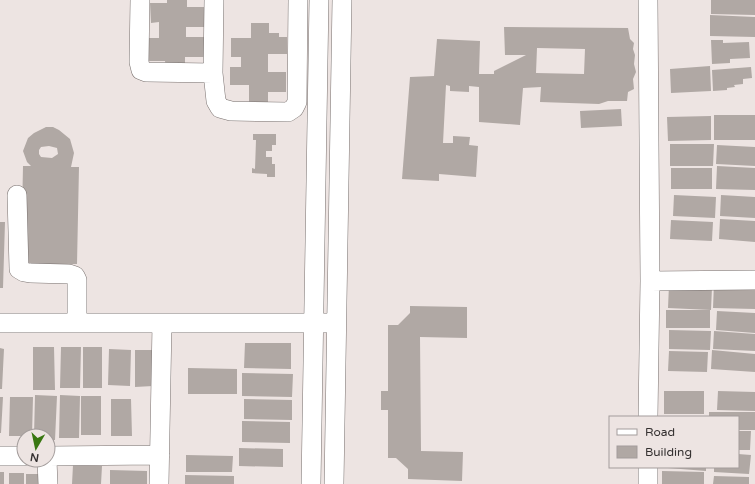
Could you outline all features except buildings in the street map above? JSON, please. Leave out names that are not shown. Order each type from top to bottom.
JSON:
[{"type":"street","points":[[140,0],[139,62],[141,70],[146,72],[213,73]]},
{"type":"street","points":[[214,0],[213,73],[216,101],[220,108],[231,111],[288,112],[294,108],[297,102],[298,0]]},
{"type":"street","points":[[311,484],[319,0]]},
{"type":"street","points":[[334,484],[342,0]]},
{"type":"street","points":[[648,0],[650,281],[648,416]]},
{"type":"street","points":[[18,194],[19,269],[30,273],[69,274],[75,276],[77,280],[77,323]]},
{"type":"street","points":[[650,281],[755,280]]},
{"type":"street","points":[[0,323],[337,323]]},
{"type":"street","points":[[159,484],[162,324]]},
{"type":"street","points":[[0,456],[16,456]]},
{"type":"street","points":[[56,456],[160,456]]},
{"type":"street","points":[[48,468],[48,484]]},
{"type":"street","points":[[648,468],[648,484]]}]
